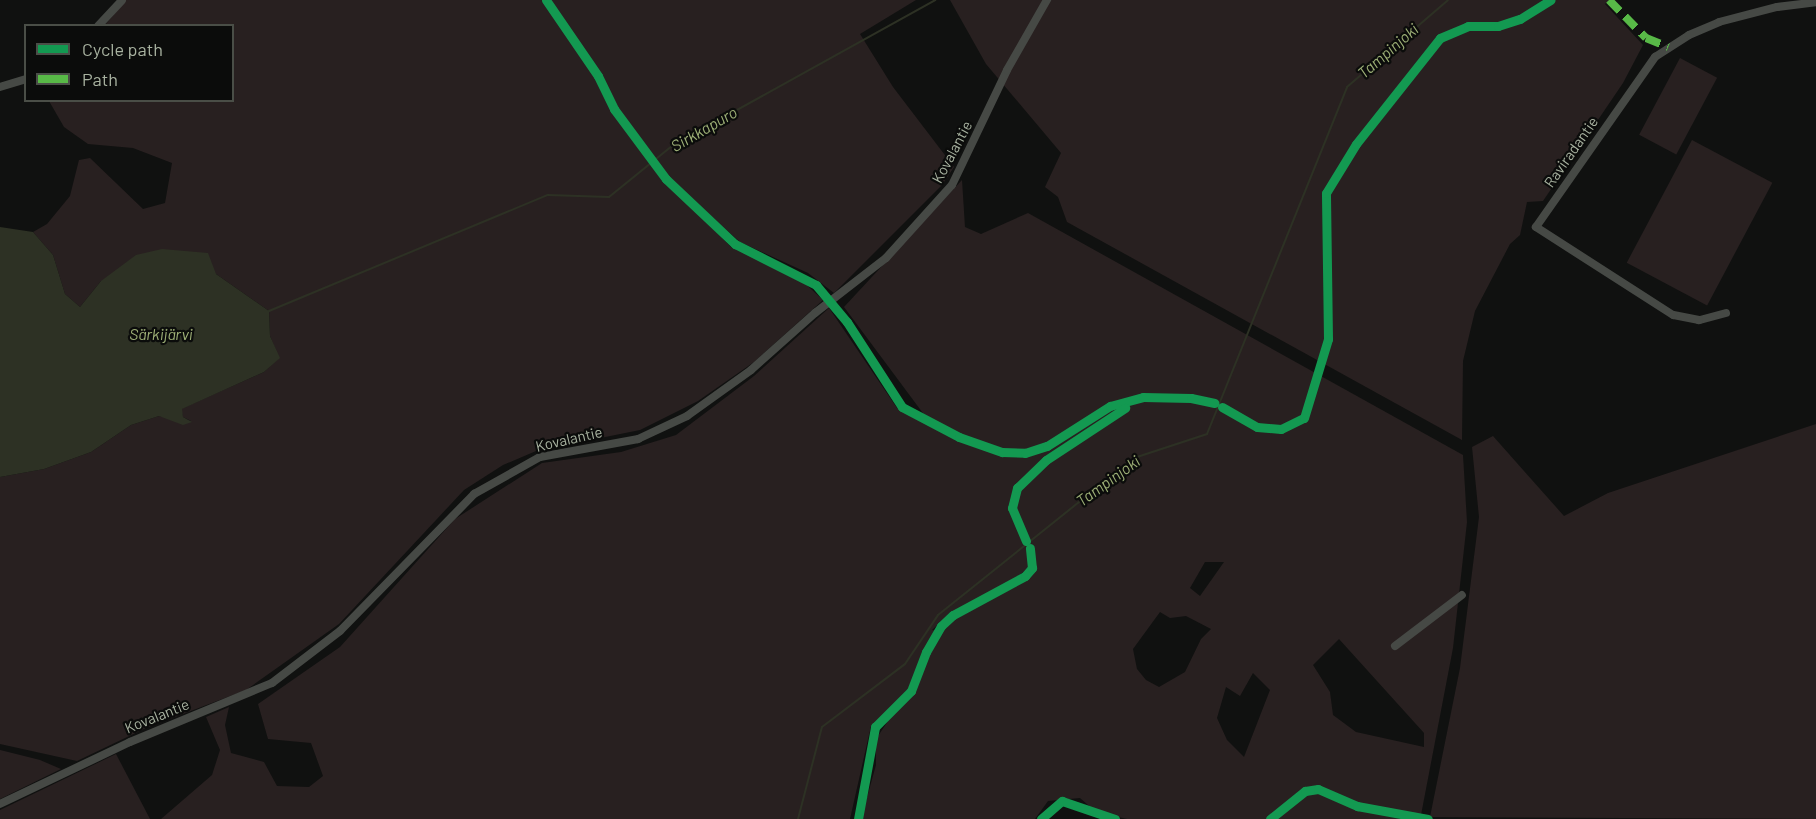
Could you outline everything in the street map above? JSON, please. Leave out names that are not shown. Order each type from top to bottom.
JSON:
[{"type":"street","points":[[100,24],[122,0]]},
{"type":"street","name":"Kovalantie","points":[[0,804],[130,742],[272,683],[340,631],[474,494],[540,457],[638,439],[687,416],[752,370],[815,312],[886,258],[952,185],[1007,70],[1047,0]]},
{"type":"street","name":"Raviradantie","points":[[1726,313],[1699,320],[1674,315],[1536,227],[1655,57],[1689,34],[1719,22],[1816,2]]},
{"type":"street","points":[[0,87],[24,80]]},
{"type":"street","points":[[1395,646],[1462,595]]},
{"type":"shaded area","points":[[126,0],[544,0],[594,73],[610,107],[664,181],[731,247],[799,278],[823,300],[754,362],[698,401],[640,430],[536,451],[503,465],[464,490],[339,624],[246,690],[146,728],[77,761],[0,744],[0,477],[44,469],[91,452],[131,425],[159,416],[191,421],[183,417],[181,409],[264,372],[279,358],[270,336],[269,311],[216,274],[101,281],[80,307],[65,294],[53,255],[33,232],[47,224],[70,196],[79,160],[90,158],[143,209],[165,203],[172,163],[133,148],[88,144],[64,127],[50,102],[234,102],[234,24],[106,24]]},
{"type":"shaded area","points":[[548,0],[916,0],[860,34],[893,87],[954,167],[942,185],[834,293],[808,273],[740,242],[670,179],[615,109],[600,75]]},
{"type":"shaded area","points":[[950,0],[1609,0],[1605,4],[1643,45],[1623,83],[1543,201],[1527,202],[1520,235],[1510,244],[1475,311],[1463,361],[1462,440],[1067,222],[1058,197],[1045,187],[1061,153],[986,64]]},
{"type":"shaded area","points":[[1680,58],[1717,78],[1676,155],[1639,135]]},
{"type":"shaded area","points":[[1692,140],[1772,183],[1707,305],[1627,263]]},
{"type":"shaded area","points":[[962,180],[965,227],[981,234],[1028,213],[1463,455],[1467,522],[1453,648],[1421,815],[1357,803],[1318,786],[1304,788],[1268,819],[1127,819],[1096,812],[1080,798],[1048,801],[1035,819],[861,819],[876,765],[876,739],[888,721],[871,726],[850,819],[161,819],[212,775],[220,750],[206,717],[229,707],[225,725],[231,753],[264,762],[277,786],[309,787],[323,776],[311,743],[268,739],[258,704],[340,647],[455,519],[542,463],[621,452],[676,435],[754,376],[829,308],[897,408],[931,424],[844,307]],"holes":[[[1036,562],[1032,573],[1015,587],[955,616],[942,631],[932,630],[946,617],[1012,581]],[[1205,562],[1224,562],[1200,596],[1190,588]],[[1160,612],[1170,618],[1186,616],[1211,629],[1201,639],[1185,672],[1159,687],[1146,680],[1137,669],[1133,649]],[[1339,639],[1424,733],[1424,747],[1356,732],[1333,715],[1330,692],[1313,665]],[[1253,673],[1270,690],[1244,757],[1227,740],[1217,718],[1226,687],[1240,696]]]},
{"type":"shaded area","points":[[1816,424],[1816,819],[1430,817],[1460,668],[1479,517],[1472,447],[1493,436],[1564,516],[1608,493]]},
{"type":"shaded area","points":[[0,750],[40,760],[61,769],[0,799]]},
{"type":"shaded area","points":[[116,754],[150,819],[0,819],[0,810]]},
{"type":"shaded area","points":[[1318,792],[1357,808],[1415,819],[1273,819],[1305,793]]},
{"type":"water","name":"Särkijärvi","points":[[0,227],[33,232],[53,255],[65,294],[80,307],[101,281],[136,255],[162,249],[208,253],[216,274],[269,311],[270,336],[280,358],[264,372],[182,409],[183,417],[192,422],[183,425],[159,416],[131,425],[91,452],[44,469],[0,477]]},
{"type":"waterway","name":"Sirkkapuro","points":[[269,311],[548,195],[609,197],[672,146],[935,0]]},
{"type":"waterway","name":"Tampinjoki","points":[[798,819],[822,727],[905,664],[938,615],[1134,458],[1207,434],[1347,87],[1448,0]]},
{"type":"marked path","points":[[1609,0],[1646,38],[1668,47]]},
{"type":"cycle path","points":[[546,0],[598,76],[614,109],[666,179],[735,244],[816,285],[847,322],[902,407],[959,437],[1002,452],[1025,453],[1047,446],[1110,406],[1143,397],[1191,398],[1214,403]]},
{"type":"cycle path","points":[[1222,407],[1257,427],[1281,429],[1304,418],[1328,339],[1326,193],[1356,144],[1440,38],[1468,26],[1498,26],[1520,19],[1550,0]]},
{"type":"cycle path","points":[[1026,541],[1012,508],[1017,488],[1046,460],[1125,408]]},
{"type":"cycle path","points":[[858,819],[875,727],[911,691],[926,652],[941,626],[953,615],[1025,576],[1032,568],[1030,548]]},
{"type":"cycle path","points":[[1270,819],[1305,791],[1318,789],[1357,806],[1428,819]]},
{"type":"cycle path","points":[[1041,819],[1062,801],[1115,819]]}]
